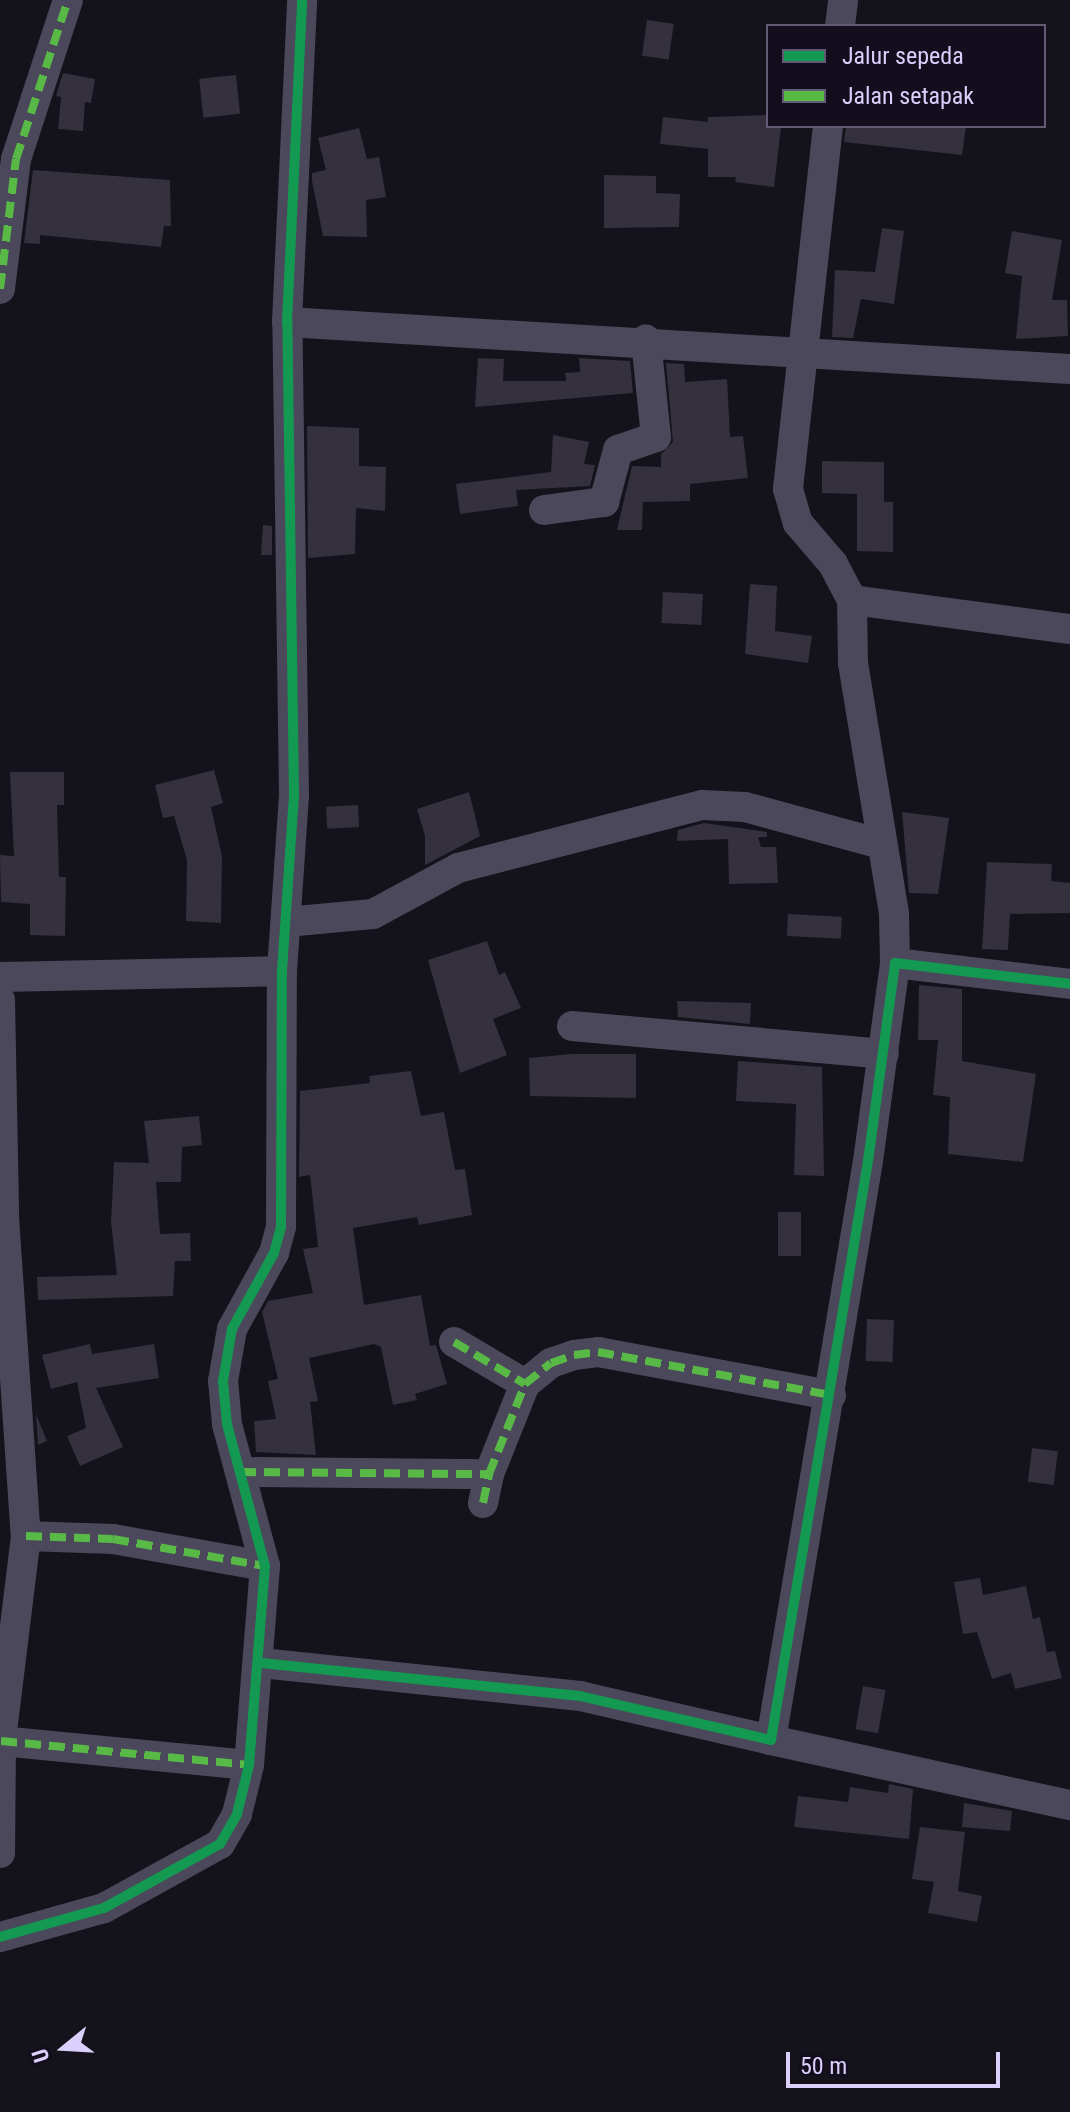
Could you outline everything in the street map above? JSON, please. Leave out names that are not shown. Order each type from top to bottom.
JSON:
[{"type":"street","points":[[0,289],[16,159],[68,0]]},
{"type":"street","points":[[0,1937],[104,1908],[220,1844],[237,1814],[249,1765],[261,1663],[265,1566],[227,1424],[224,1355],[281,1227],[282,971],[294,796],[287,322],[302,0]]},
{"type":"street","points":[[840,24],[843,0]]},
{"type":"street","points":[[771,1740],[831,1395],[884,1054],[895,963],[894,914],[853,663],[852,600],[833,564],[807,537],[790,505],[802,349],[828,128]]},
{"type":"street","points":[[287,322],[802,349],[1070,369]]},
{"type":"street","points":[[544,510],[604,502],[618,450],[647,444],[656,437],[646,340]]},
{"type":"street","points":[[852,600],[1070,629]]},
{"type":"street","points":[[286,922],[373,914],[458,868],[702,805],[745,807],[881,844]]},
{"type":"street","points":[[895,963],[1070,984]]},
{"type":"street","points":[[0,977],[282,971]]},
{"type":"street","points":[[0,1000],[5,1285],[26,1536],[0,1741],[0,1853]]},
{"type":"street","points":[[572,1026],[884,1054]]},
{"type":"street","points":[[454,1342],[525,1384]]},
{"type":"street","points":[[240,1472],[486,1488],[525,1384],[551,1363],[598,1352],[831,1395]]},
{"type":"street","points":[[26,1536],[113,1539],[265,1566]]},
{"type":"street","points":[[261,1663],[580,1696],[1070,1805]]},
{"type":"street","points":[[0,1741],[249,1765]]},
{"type":"building","points":[[647,20],[674,24],[669,59],[642,56]]},
{"type":"building","points":[[63,73],[95,79],[91,103],[85,102],[83,131],[58,129],[61,97],[56,96]]},
{"type":"building","points":[[236,75],[240,114],[203,118],[199,79]]},
{"type":"building","points":[[766,115],[766,128],[781,128],[774,187],[735,182],[736,177],[708,177],[708,149],[660,144],[663,117],[708,122],[708,117]]},
{"type":"building","points":[[359,128],[367,159],[379,157],[386,197],[366,200],[367,237],[323,236],[312,181],[312,173],[326,170],[318,138]]},
{"type":"building","points":[[846,128],[966,128],[962,155],[844,142]]},
{"type":"building","points":[[33,170],[170,180],[171,226],[164,226],[161,247],[40,235],[40,244],[24,243]]},
{"type":"building","points":[[604,175],[656,176],[656,193],[680,194],[679,227],[604,228]]},
{"type":"building","points":[[882,228],[904,231],[894,304],[861,299],[853,338],[832,337],[835,270],[875,272]]},
{"type":"building","points":[[1012,231],[1062,240],[1052,300],[1067,300],[1068,336],[1016,339],[1022,276],[1005,273]]},
{"type":"building","points":[[478,358],[504,359],[503,381],[566,381],[565,373],[580,372],[579,358],[630,361],[633,393],[475,407]]},
{"type":"building","points":[[666,363],[684,364],[685,382],[727,379],[730,437],[743,436],[748,478],[690,484],[690,501],[643,502],[642,530],[617,530],[632,466],[661,467],[661,454],[673,442]]},
{"type":"building","points":[[307,426],[359,428],[359,466],[386,467],[385,511],[356,508],[355,554],[308,558]]},
{"type":"building","points":[[553,435],[589,442],[584,464],[595,465],[590,486],[516,490],[518,506],[460,514],[456,484],[551,472]]},
{"type":"building","points":[[822,461],[884,462],[884,502],[893,502],[893,552],[857,551],[857,494],[822,493]]},
{"type":"building","points":[[263,525],[272,526],[272,555],[261,555]]},
{"type":"building","points":[[750,584],[777,586],[775,631],[812,636],[808,663],[745,654]]},
{"type":"building","points":[[663,592],[703,594],[701,625],[661,623]]},
{"type":"building","points":[[214,770],[223,803],[211,807],[222,856],[221,923],[186,921],[187,860],[174,816],[163,818],[155,785]]},
{"type":"building","points":[[10,772],[64,772],[64,805],[57,805],[59,877],[66,877],[65,936],[30,935],[30,904],[1,902],[0,855],[14,856]]},
{"type":"building","points":[[469,792],[480,836],[425,865],[425,836],[417,809]]},
{"type":"building","points":[[358,805],[359,827],[327,829],[326,807]]},
{"type":"building","points":[[902,812],[949,818],[938,894],[909,893]]},
{"type":"building","points":[[704,823],[767,832],[767,837],[758,837],[761,847],[776,847],[778,883],[729,884],[728,839],[677,841],[678,830]]},
{"type":"building","points":[[987,862],[1052,864],[1051,881],[1070,883],[1070,913],[1010,914],[1008,950],[982,949]]},
{"type":"building","points":[[788,914],[842,917],[841,939],[787,936]]},
{"type":"building","points":[[487,941],[499,975],[505,972],[521,1008],[493,1019],[507,1055],[460,1073],[428,960]]},
{"type":"building","points":[[919,985],[962,989],[962,1061],[1036,1074],[1023,1162],[948,1154],[950,1097],[933,1095],[938,1040],[918,1040]]},
{"type":"building","points":[[677,1001],[751,1003],[750,1024],[678,1017]]},
{"type":"building","points":[[636,1054],[636,1098],[530,1096],[529,1058]]},
{"type":"building","points":[[738,1061],[822,1067],[824,1176],[794,1175],[796,1104],[736,1101]]},
{"type":"building","points":[[411,1071],[421,1116],[444,1112],[455,1170],[465,1169],[472,1215],[419,1225],[417,1217],[353,1228],[364,1305],[421,1295],[430,1346],[436,1345],[447,1384],[415,1394],[417,1400],[393,1405],[381,1347],[374,1344],[309,1358],[318,1401],[310,1402],[316,1455],[256,1452],[254,1421],[276,1419],[268,1381],[278,1379],[262,1312],[268,1301],[313,1293],[303,1249],[318,1247],[310,1175],[299,1177],[300,1091],[370,1083],[369,1076]]},
{"type":"building","points":[[199,1116],[202,1145],[182,1147],[181,1182],[156,1182],[160,1234],[190,1233],[191,1261],[175,1261],[173,1296],[38,1300],[37,1277],[117,1275],[111,1222],[114,1162],[149,1163],[144,1121]]},
{"type":"building","points":[[778,1212],[801,1212],[801,1256],[778,1256]]},
{"type":"building","points":[[867,1319],[894,1320],[893,1362],[866,1361]]},
{"type":"building","points":[[90,1344],[92,1354],[154,1344],[159,1378],[96,1388],[123,1447],[80,1466],[67,1436],[86,1428],[77,1382],[51,1389],[42,1355]]},
{"type":"building","points":[[36,1414],[47,1441],[38,1445]]},
{"type":"building","points":[[1032,1448],[1058,1451],[1054,1485],[1028,1482]]},
{"type":"building","points":[[980,1578],[983,1595],[1026,1586],[1033,1619],[1040,1617],[1047,1652],[1055,1651],[1062,1678],[1015,1689],[1011,1673],[992,1679],[977,1632],[963,1634],[954,1582]]},
{"type":"building","points":[[863,1686],[886,1690],[878,1733],[855,1729]]},
{"type":"building","points":[[889,1784],[913,1789],[909,1839],[794,1827],[798,1796],[848,1802],[850,1787],[888,1793]]},
{"type":"building","points":[[964,1803],[1012,1811],[1010,1831],[962,1827]]},
{"type":"building","points":[[920,1827],[965,1832],[958,1891],[982,1896],[977,1922],[928,1913],[934,1882],[912,1879]]},
{"type":"marked path","points":[[0,289],[16,159],[68,0]]},
{"type":"marked path","points":[[454,1342],[525,1384]]},
{"type":"marked path","points":[[240,1472],[489,1474],[525,1384],[551,1363],[574,1355],[598,1352],[831,1395]]},
{"type":"marked path","points":[[483,1503],[489,1474]]},
{"type":"marked path","points":[[26,1536],[113,1539],[265,1566]]},
{"type":"marked path","points":[[1,1741],[249,1765]]},
{"type":"cycle path","points":[[0,1937],[104,1908],[220,1844],[237,1814],[249,1765],[265,1566],[227,1424],[223,1381],[232,1329],[274,1253],[281,1227],[282,971],[294,796],[287,322],[302,0]]},
{"type":"cycle path","points":[[261,1663],[580,1696],[771,1740],[868,1161],[895,963],[1070,984]]}]
